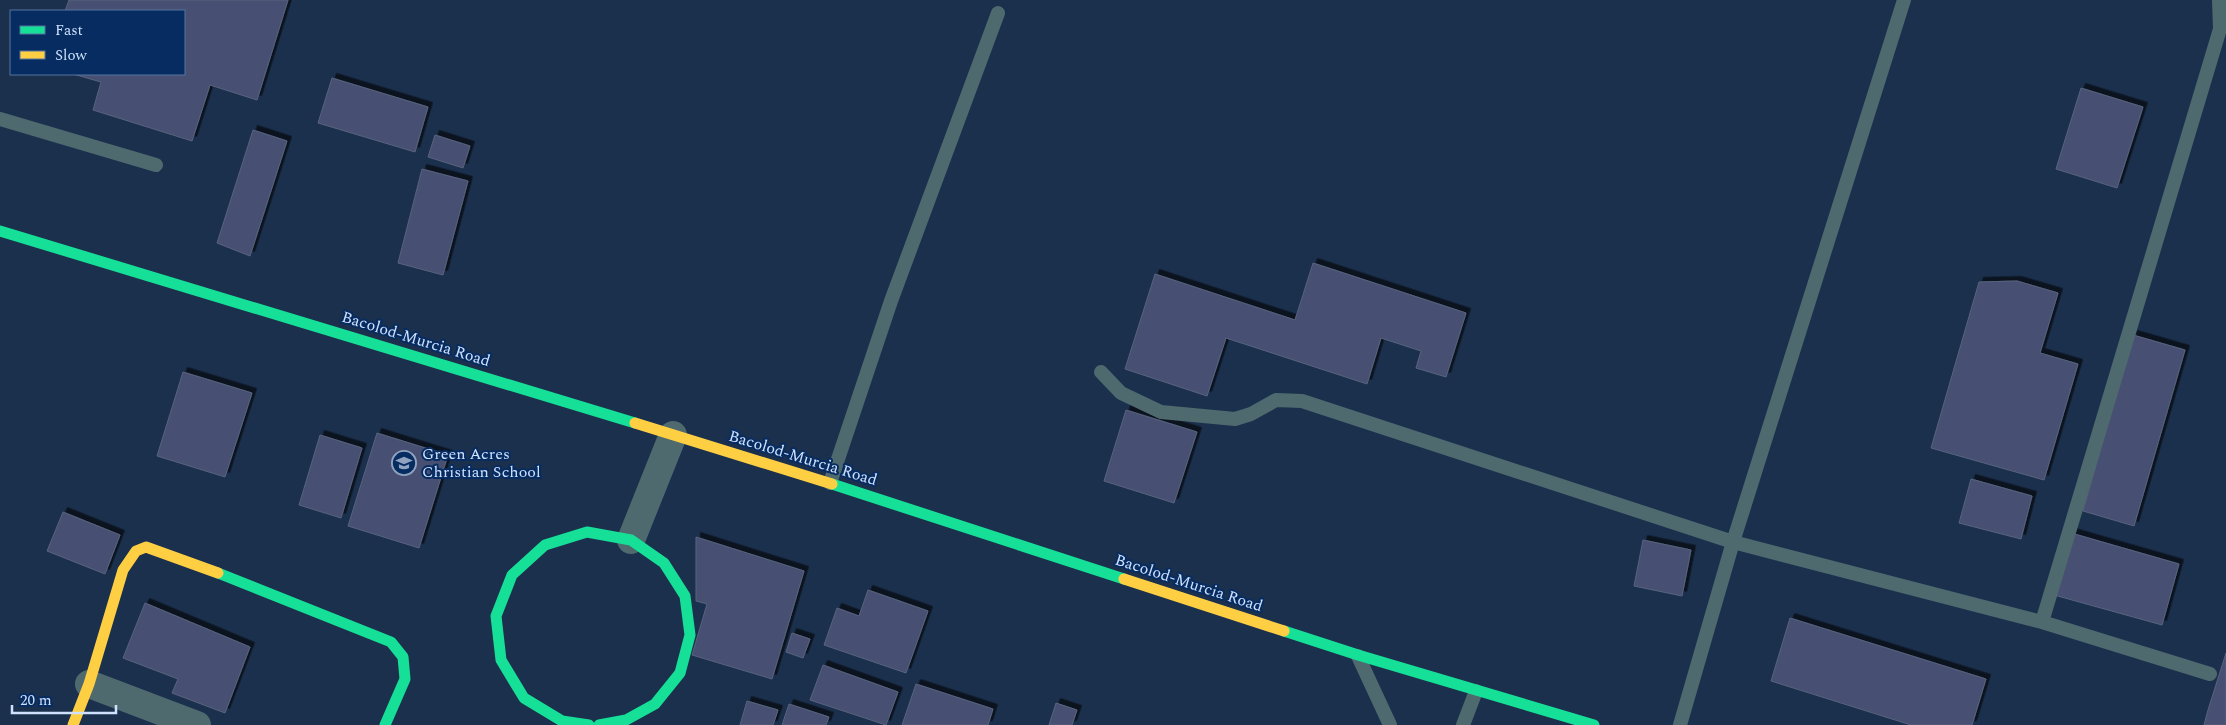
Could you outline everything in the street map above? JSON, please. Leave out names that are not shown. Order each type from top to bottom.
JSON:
[{"type":"main road","name":"Bacolod-Murcia Road","points":[[0,231],[411,354],[830,483],[1358,655],[1476,691],[1556,720],[1594,725]]},
{"type":"main road","points":[[589,725],[562,723],[524,698],[501,660],[496,616],[512,575],[544,545],[587,532],[631,540],[664,563],[685,596],[690,635],[680,673],[654,704],[626,720],[599,725]]},
{"type":"main road","points":[[73,725],[89,684],[123,570],[136,551],[146,547],[180,558],[391,642],[403,657],[405,679],[385,725]]},
{"type":"street","points":[[631,540],[673,435]]},
{"type":"street","points":[[89,684],[197,725]]},
{"type":"lane","points":[[1680,725],[1733,542],[1904,0]]},
{"type":"lane","points":[[2042,622],[2220,29],[2219,0]]},
{"type":"lane","points":[[830,483],[891,301],[998,13]]},
{"type":"lane","points":[[0,119],[156,165]]},
{"type":"lane","points":[[1101,372],[1121,394],[1161,412],[1235,419],[1251,414],[1276,400],[1302,401],[1733,542],[2042,622],[2210,674]]},
{"type":"lane","points":[[1358,655],[1390,725]]},
{"type":"lane","points":[[1463,725],[1476,691]]},
{"type":"building","points":[[69,0],[288,0],[257,100],[210,85],[192,141],[93,110],[101,82],[76,75],[185,75],[185,10],[65,10]]},
{"type":"building","points":[[332,78],[428,107],[415,152],[318,123]]},
{"type":"building","points":[[2081,88],[2143,107],[2117,188],[2056,169]]},
{"type":"building","points":[[253,130],[287,141],[250,256],[217,243]]},
{"type":"building","points":[[435,135],[470,146],[463,168],[428,157]]},
{"type":"building","points":[[422,169],[468,181],[443,275],[398,263]]},
{"type":"building","points":[[1313,263],[1466,313],[1446,377],[1416,368],[1421,351],[1381,338],[1367,384],[1226,338],[1207,396],[1125,369],[1155,274],[1295,320]]},
{"type":"building","points":[[2017,281],[2058,293],[2040,353],[2078,364],[2044,480],[1931,448],[1979,282]]},
{"type":"building","points":[[2133,335],[2185,350],[2134,526],[2083,511]]},
{"type":"building","points":[[183,372],[252,393],[225,477],[157,456]]},
{"type":"building","points":[[1126,410],[1197,432],[1174,503],[1104,481]]},
{"type":"building","points":[[377,433],[448,455],[419,548],[348,526]]},
{"type":"building","points":[[320,435],[362,448],[341,518],[299,505]]},
{"type":"building","points":[[1971,479],[2032,496],[2021,539],[1959,523]]},
{"type":"building","points":[[63,512],[120,535],[105,574],[47,551]]},
{"type":"building","points":[[2071,533],[2179,564],[2162,625],[2054,595]]},
{"type":"building","points":[[696,537],[804,571],[772,679],[692,655],[707,604],[696,601]]},
{"type":"building","points":[[1643,540],[1691,550],[1682,596],[1634,586]]},
{"type":"building","points":[[868,590],[928,611],[906,673],[824,645],[837,608],[859,616]]},
{"type":"building","points":[[145,603],[250,647],[225,713],[172,693],[178,679],[123,658]]},
{"type":"building","points":[[1790,618],[1986,679],[1972,725],[1911,725],[1771,681]]},
{"type":"building","points":[[792,633],[810,639],[803,658],[786,652]]},
{"type":"building","points":[[2226,653],[2226,725],[2204,725],[2208,710]]},
{"type":"building","points":[[823,665],[898,692],[886,725],[810,700]]},
{"type":"building","points":[[916,684],[993,709],[988,725],[902,725]]},
{"type":"building","points":[[747,701],[778,710],[773,725],[740,725]]},
{"type":"building","points":[[1056,703],[1077,710],[1072,725],[1049,725]]},
{"type":"building","points":[[789,704],[829,717],[826,725],[782,725]]},
{"type":"traffic: fast","points":[[0,231],[635,423]]},
{"type":"traffic: fast","points":[[832,484],[1124,579]]},
{"type":"traffic: fast","points":[[589,725],[562,721],[524,698],[501,660],[496,616],[512,575],[545,545],[587,532],[631,540],[664,563],[685,596],[690,635],[680,673],[655,704],[626,720],[599,725]]},
{"type":"traffic: fast","points":[[218,573],[391,642],[403,657],[405,679],[385,725]]},
{"type":"traffic: fast","points":[[1284,631],[1594,725]]},
{"type":"traffic: slow","points":[[635,423],[832,484]]},
{"type":"traffic: slow","points":[[73,725],[89,684],[123,570],[136,551],[146,547],[218,573]]},
{"type":"traffic: slow","points":[[1124,579],[1284,631]]},
{"type":"place","name":"Green Acres Christian School","points":[[404,463]]}]
